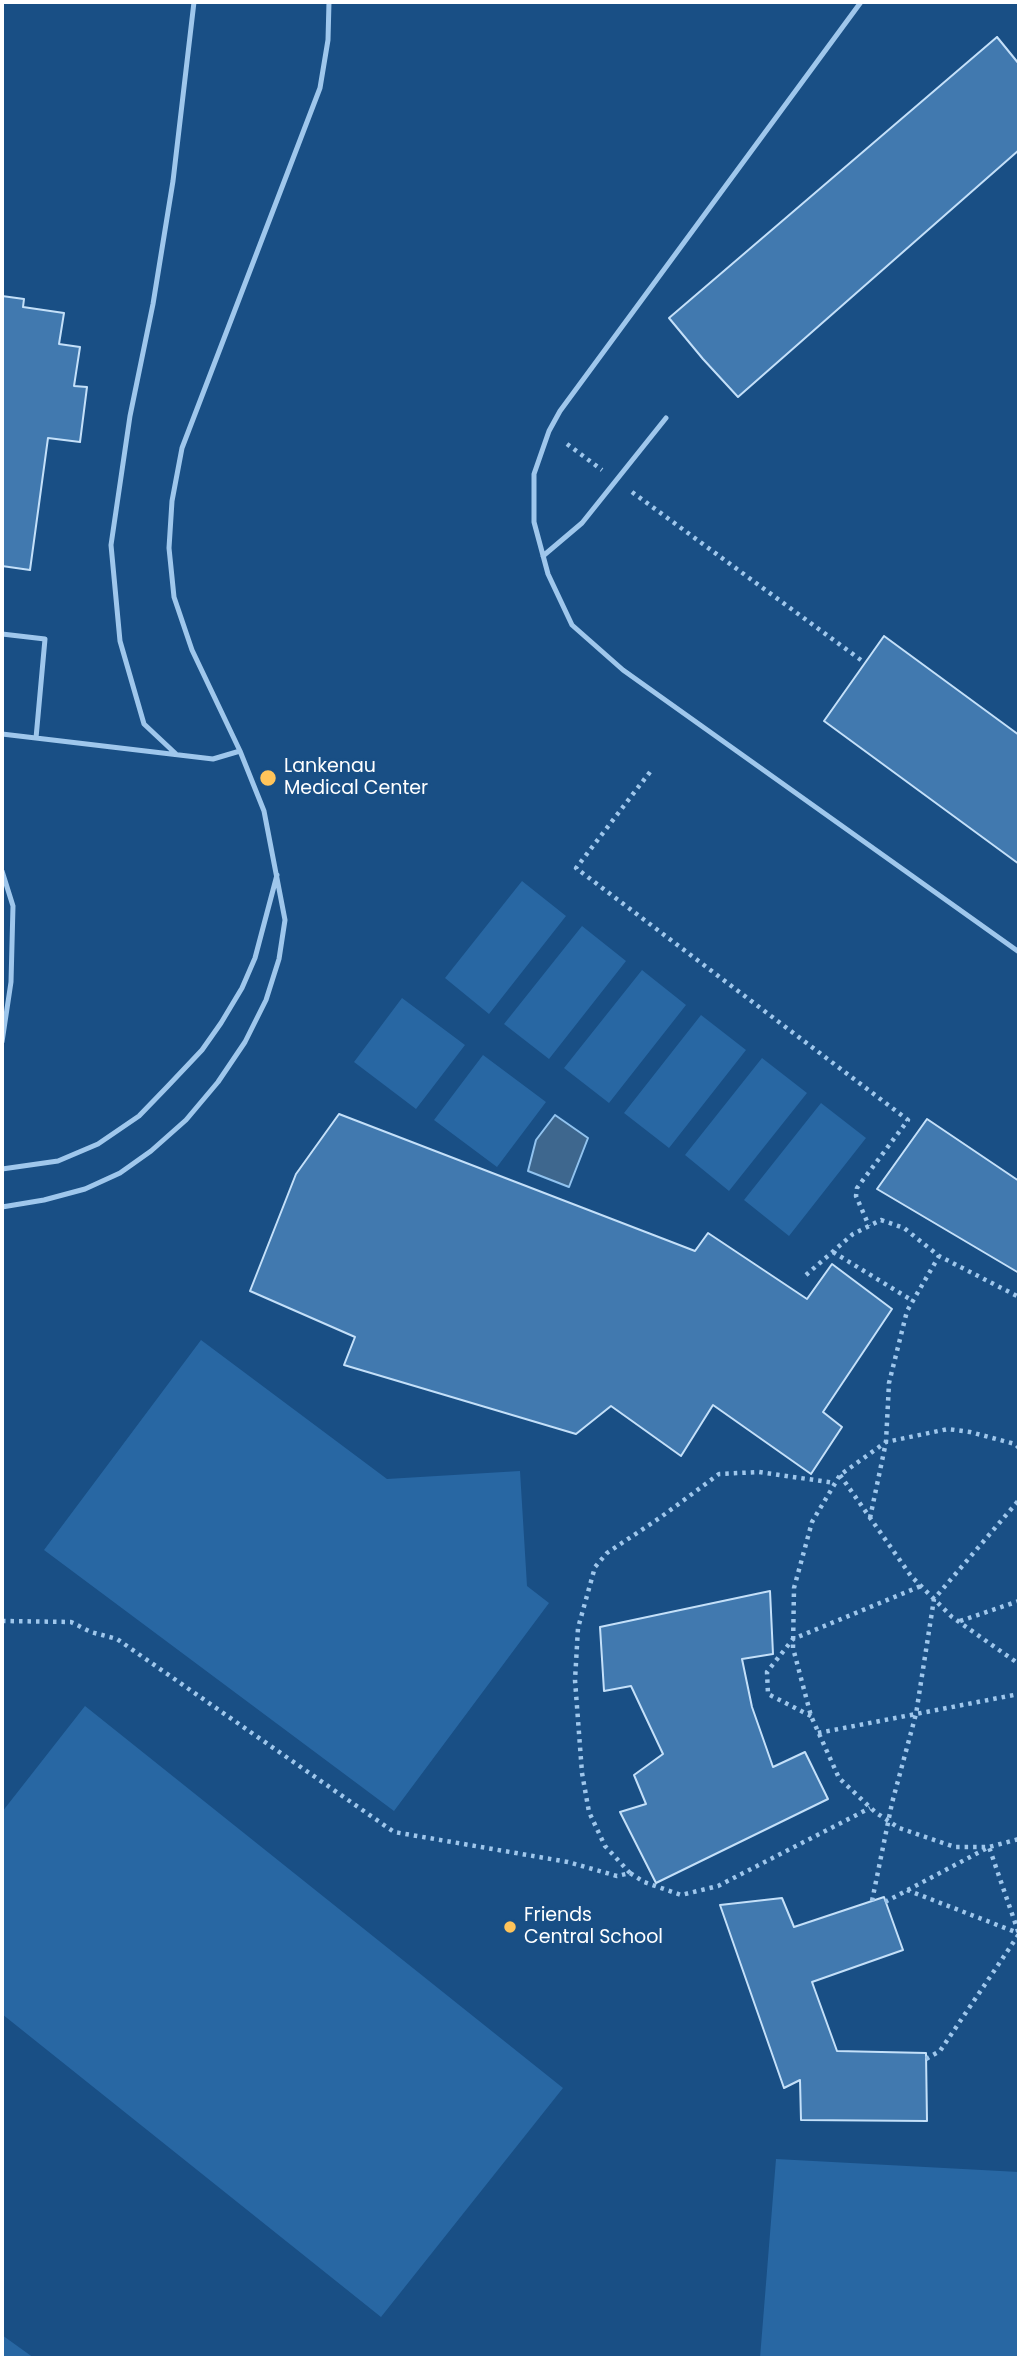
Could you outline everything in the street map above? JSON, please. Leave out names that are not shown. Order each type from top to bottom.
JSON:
[{"type":"lane","points":[[176,754],[144,724],[120,641],[111,545],[130,416],[153,304],[173,181],[194,2]]},
{"type":"lane","points":[[2,1207],[44,1200],[85,1188],[120,1173],[151,1151],[186,1120],[218,1082],[245,1042],[266,1000],[279,959],[285,920],[264,811],[240,751],[192,650],[174,597],[169,548],[172,501],[182,448],[320,88],[328,40],[330,2]]},
{"type":"lane","points":[[861,2],[568,400],[549,431],[534,474],[534,522],[548,575],[572,625],[623,670],[1019,952]]},
{"type":"lane","points":[[543,556],[582,523],[666,418]]},
{"type":"lane","points":[[2,634],[45,639],[36,738]]},
{"type":"lane","points":[[2,734],[213,759],[240,751]]},
{"type":"lane","points":[[2,870],[13,906],[11,982],[2,1042]]},
{"type":"lane","points":[[2,1169],[58,1161],[98,1144],[139,1116],[167,1087],[208,1041],[242,988],[255,958],[277,872]]},
{"type":"path","points":[[549,431],[865,663]]},
{"type":"path","points":[[650,772],[576,868],[908,1120],[857,1188],[856,1196],[869,1226]]},
{"type":"path","points":[[806,1275],[853,1234],[881,1220],[904,1228],[939,1256],[1019,1297]]},
{"type":"path","points":[[833,1252],[913,1301]]},
{"type":"path","points":[[870,1518],[886,1442],[889,1382],[907,1311],[939,1256]]},
{"type":"path","points":[[989,1847],[955,1847],[899,1828],[870,1808],[839,1778],[811,1716],[793,1648],[794,1588],[812,1522],[840,1475],[886,1442],[948,1429],[1015,1444],[1019,1448]]},
{"type":"path","points":[[835,1483],[759,1472],[719,1474],[607,1553],[595,1567],[578,1628],[575,1680],[582,1773],[589,1812],[605,1846],[630,1873],[644,1882],[681,1895],[718,1886],[870,1808]]},
{"type":"path","points":[[840,1475],[911,1576],[959,1622],[1019,1664]]},
{"type":"path","points":[[872,1901],[888,1821],[916,1714],[934,1599],[1019,1500]]},
{"type":"path","points":[[811,1716],[768,1695],[767,1672],[793,1639],[921,1586]]},
{"type":"path","points":[[959,1622],[1019,1601]]},
{"type":"path","points":[[2,1620],[71,1622],[91,1632],[117,1639],[394,1832],[568,1863],[617,1876],[630,1873]]},
{"type":"path","points":[[818,1733],[1019,1693]]},
{"type":"path","points":[[886,1902],[989,1847],[1019,1839]]},
{"type":"path","points":[[907,1891],[1019,1934],[989,1847]]},
{"type":"path","points":[[926,2059],[940,2052],[1019,1934]]},
{"type":"shaded area","points":[[522,881],[566,916],[489,1014],[445,978]]},
{"type":"shaded area","points":[[582,926],[626,961],[549,1059],[504,1024]]},
{"type":"shaded area","points":[[642,970],[686,1005],[609,1103],[564,1068]]},
{"type":"shaded area","points":[[402,998],[465,1045],[416,1109],[354,1062]]},
{"type":"shaded area","points":[[701,1015],[746,1050],[669,1148],[624,1113]]},
{"type":"shaded area","points":[[483,1055],[546,1102],[497,1167],[434,1120]]},
{"type":"shaded area","points":[[762,1058],[807,1093],[729,1191],[685,1155]]},
{"type":"shaded area","points":[[821,1103],[866,1138],[789,1236],[744,1200]]},
{"type":"shaded area","points":[[555,1115],[588,1138],[569,1187],[528,1171],[536,1140]]},
{"type":"shaded area","points":[[201,1340],[387,1479],[520,1471],[527,1586],[549,1603],[394,1811],[44,1550]]},
{"type":"shaded area","points":[[85,1706],[563,2088],[381,2317],[2,2014],[2,1812]]},
{"type":"shaded area","points":[[776,2159],[1019,2172],[1019,2358],[760,2358]]},
{"type":"shaded area","points":[[2,2335],[34,2358],[2,2358]]},
{"type":"building","points":[[997,37],[1019,64],[1019,150],[738,397],[669,318]]},
{"type":"building","points":[[2,296],[24,299],[23,307],[64,313],[59,344],[80,347],[74,386],[87,387],[80,442],[48,438],[30,570],[2,566]]},
{"type":"building","points":[[884,636],[1019,735],[1019,864],[824,721]]},
{"type":"building","points":[[339,1114],[695,1251],[708,1233],[807,1299],[832,1264],[892,1309],[823,1412],[842,1427],[811,1474],[713,1405],[681,1456],[611,1406],[576,1434],[344,1365],[355,1337],[250,1291],[296,1174]]},
{"type":"building","points":[[927,1119],[1019,1181],[1019,1273],[877,1189]]},
{"type":"building","points":[[770,1591],[773,1654],[742,1659],[752,1707],[773,1767],[805,1752],[828,1799],[656,1883],[620,1812],[646,1804],[634,1775],[663,1754],[631,1686],[604,1691],[600,1627]]},
{"type":"building","points":[[884,1897],[903,1950],[812,1982],[837,2051],[926,2053],[927,2121],[801,2120],[800,2080],[784,2088],[720,1905],[782,1898],[794,1927]]},
{"type":"place","name":"Lankenau Medical Center","points":[[268,778]]},
{"type":"place","name":"Friends Central School","points":[[510,1927]]}]
